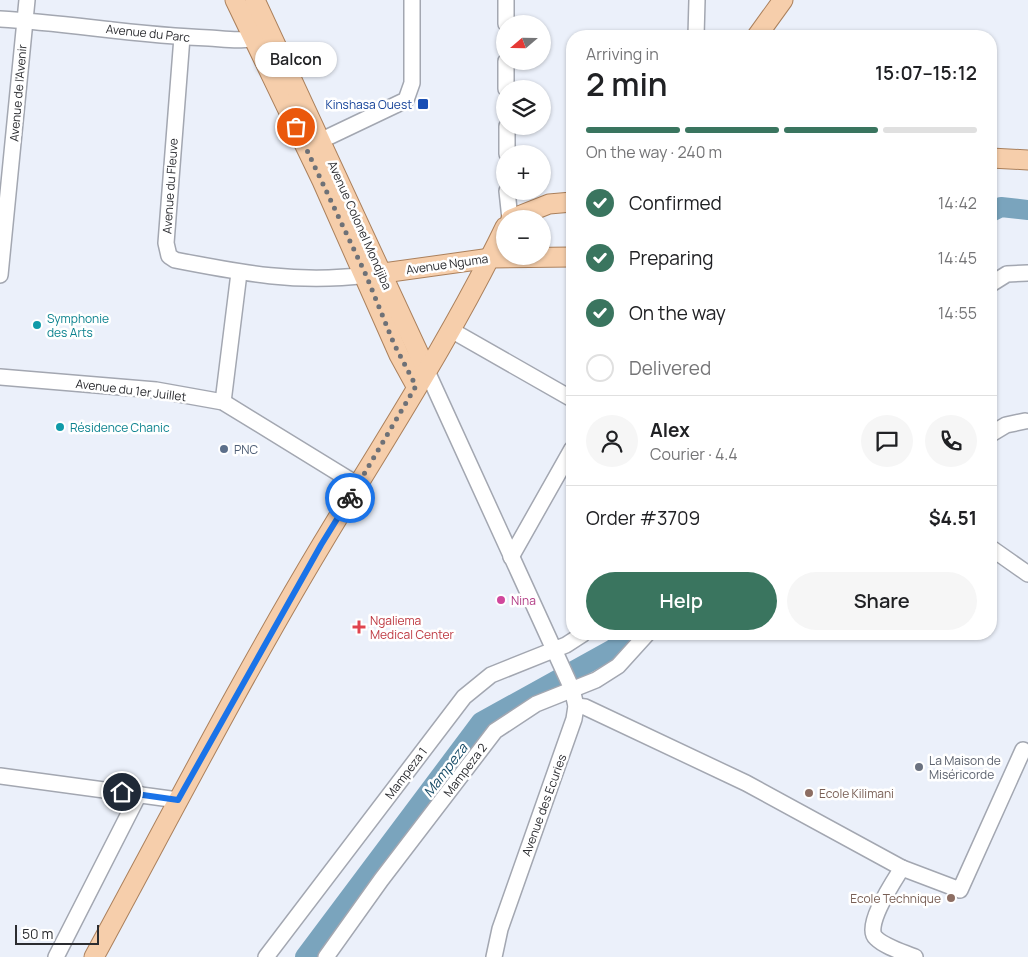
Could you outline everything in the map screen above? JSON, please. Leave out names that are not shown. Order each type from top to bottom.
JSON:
[{"type":"main road","name":"Avenue Colonel Mondjiba","points":[[235,0],[262,35],[322,140],[373,274],[389,332],[416,386]]},
{"type":"main road","name":"Avenue Colonel Mondjiba","points":[[255,0],[262,35],[373,274],[426,369]]},
{"type":"main road","points":[[761,30],[783,0]]},
{"type":"main road","points":[[997,158],[1028,160]]},
{"type":"main road","points":[[534,210],[549,204],[566,203]]},
{"type":"main road","points":[[94,957],[178,800],[321,545],[451,330],[496,247]]},
{"type":"main road","name":"Avenue Nguma","points":[[373,274],[491,258],[566,257]]},
{"type":"street","name":"Avenue de l'Avenir","points":[[0,275],[27,0]]},
{"type":"street","points":[[322,140],[406,100],[412,83],[412,0]]},
{"type":"street","points":[[506,0],[506,15]]},
{"type":"street","points":[[696,30],[697,0]]},
{"type":"street","name":"Avenue du Parc","points":[[0,19],[182,37],[262,35]]},
{"type":"street","name":"Avenue du Fleuve","points":[[182,37],[166,250],[175,260],[239,273],[316,280],[373,274]]},
{"type":"street","points":[[223,402],[239,273]]},
{"type":"street","points":[[997,280],[1007,274],[1028,273]]},
{"type":"street","points":[[451,330],[566,396]]},
{"type":"street","name":"Avenue des Ecuries","points":[[426,369],[570,685],[576,706],[574,719],[500,929],[494,957]]},
{"type":"street","name":"Avenue du 1er Juillet","points":[[0,377],[156,390],[223,402],[358,485]]},
{"type":"street","name":"Avenue des Ecuries","points":[[416,386],[430,398],[450,422]]},
{"type":"street","points":[[997,430],[1006,425],[1027,420]]},
{"type":"street","points":[[511,557],[566,461]]},
{"type":"street","points":[[997,552],[1028,574]]},
{"type":"street","name":"Mampeza 1","points":[[266,957],[464,697],[492,675],[554,652],[574,640]]},
{"type":"street","name":"Mampeza 2","points":[[326,957],[381,880],[494,731],[570,685],[596,680],[618,666],[642,640]]},
{"type":"street","points":[[576,706],[585,707],[746,784],[902,868],[960,890],[1023,750]]},
{"type":"street","points":[[0,776],[178,800]]},
{"type":"street","points":[[56,957],[138,794]]},
{"type":"street","points":[[902,868],[871,926],[872,933],[876,939],[915,957]]},
{"type":"waterway","name":"Mampeza","points":[[997,209],[1001,207],[1028,210]]},
{"type":"waterway","name":"Mampeza","points":[[305,957],[481,722],[613,649],[624,640]]},
{"type":"way so far","points":[[296,127],[366,275],[394,344],[416,386],[398,420],[350,498]]},
{"type":"place","name":"Kinshasa Ouest","points":[[423,104]]},
{"type":"place","name":"Balcon","points":[[296,127]]},
{"type":"place","name":"Symphonie des Arts","points":[[37,325]]},
{"type":"place","name":"Résidence Chanic","points":[[60,427]]},
{"type":"place","name":"PNC","points":[[224,449]]},
{"type":"place","name":"Nina","points":[[501,600]]},
{"type":"place","name":"Ngaliema Medical Center","points":[[359,627]]},
{"type":"place","name":"La Maison de Miséricorde","points":[[919,767]]},
{"type":"place","name":"Ecole Kilimani","points":[[809,793]]},
{"type":"place","name":"Ecole Technique","points":[[951,898]]},
{"type":"route","points":[[122,792],[178,800],[321,545],[350,498]]}]
